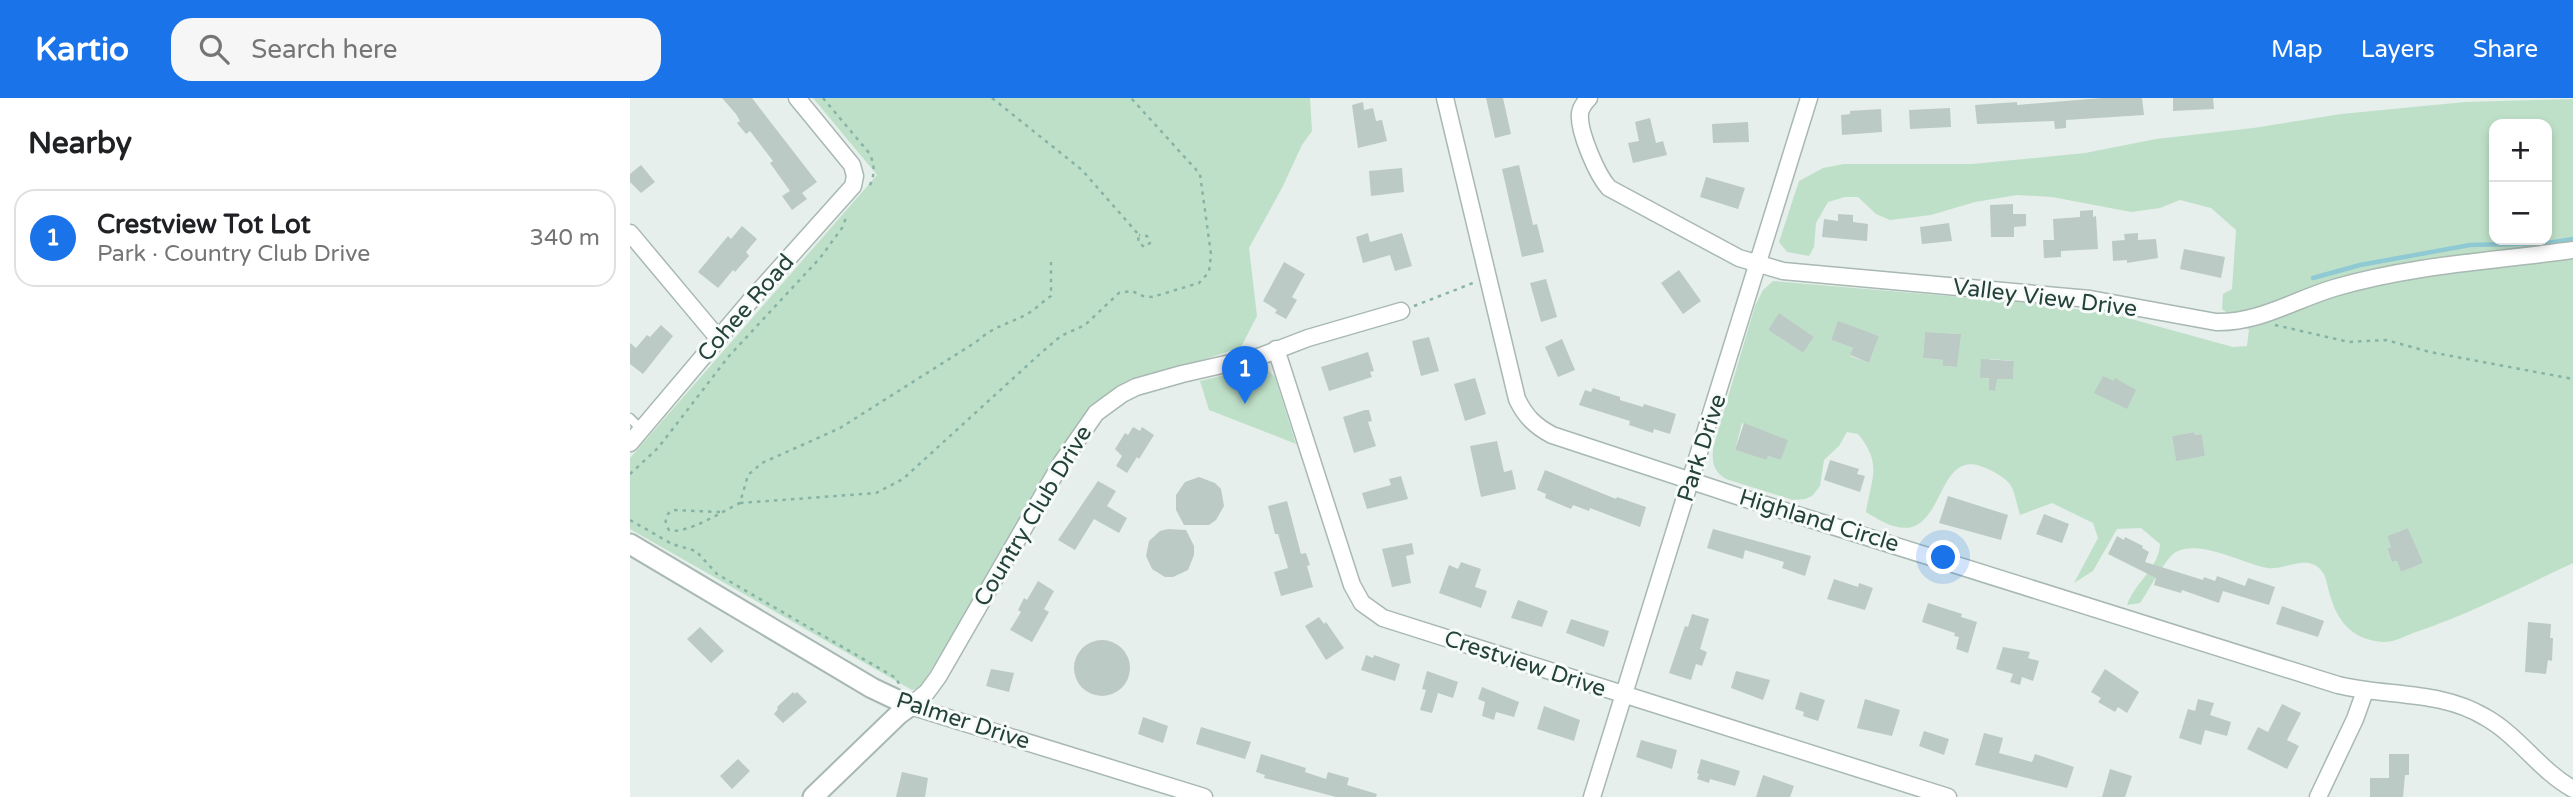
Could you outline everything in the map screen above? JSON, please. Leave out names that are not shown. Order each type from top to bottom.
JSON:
[{"type":"street","name":"Cohee Road","points":[[630,443],[635,424],[718,338],[855,181],[855,170],[797,98]]},
{"type":"street","name":"Highland Circle","points":[[1445,98],[1517,398],[1527,416],[1537,426],[1552,435],[1692,481],[2365,691],[2427,696],[2476,712],[2499,726],[2552,776],[2573,789]]},
{"type":"street","name":"Valley View Drive","points":[[1589,98],[1580,113],[1581,123],[1596,170],[1609,188],[1739,258],[1803,274],[2090,299],[2216,322],[2230,322],[2258,316],[2334,288],[2431,267],[2573,250]]},
{"type":"street","name":"Park Drive","points":[[1592,797],[1809,98]]},
{"type":"street","points":[[630,233],[718,338]]},
{"type":"street","name":"Country Club Drive","points":[[813,797],[899,713],[927,692],[1062,462],[1096,413],[1115,398],[1136,387],[1261,356],[1401,311]]},
{"type":"street","name":"Crestview Drive","points":[[1276,349],[1352,585],[1358,599],[1367,609],[1395,622],[1948,797]]},
{"type":"street","name":"Palmer Drive","points":[[630,544],[872,688],[910,706],[1204,797]]},
{"type":"street","points":[[2318,797],[2355,719],[2365,691]]},
{"type":"path","points":[[823,98],[870,154],[874,176],[869,188]]},
{"type":"path","points":[[992,98],[1082,170],[1139,235]]},
{"type":"path","points":[[720,512],[673,510],[665,518],[666,525],[669,530],[678,532],[740,503],[860,496],[886,490],[903,480],[1042,352],[1061,336],[1085,325],[1119,293],[1132,291],[1152,297],[1199,283],[1205,278],[1209,272],[1211,254],[1200,174],[1131,98]]},
{"type":"path","points":[[630,474],[659,448],[729,356],[820,257],[842,228],[847,216]]},
{"type":"path","points":[[740,503],[748,475],[762,463],[840,428],[965,349],[1001,323],[1028,314],[1051,296],[1051,262]]},
{"type":"path","points":[[1401,311],[1489,277]]},
{"type":"path","points":[[2273,325],[2349,342],[2386,340],[2430,352],[2573,379]]},
{"type":"path","points":[[630,520],[672,544],[696,551],[717,574],[896,678]]},
{"type":"green space","points":[[813,98],[1310,98],[1312,131],[1302,145],[1249,248],[1257,316],[1241,347],[1155,376],[1084,415],[923,683],[912,690],[630,529],[630,458],[877,175]]},
{"type":"green space","points":[[2573,99],[2573,563],[2454,618],[2390,642],[2382,642],[2362,637],[2347,627],[2336,612],[2323,573],[2314,564],[2308,563],[2268,568],[2210,550],[2186,549],[2172,555],[2140,603],[2127,605],[2159,553],[2160,544],[2141,528],[2117,529],[2093,571],[2074,583],[2098,538],[2093,523],[2052,503],[2020,515],[2014,492],[2008,482],[1988,469],[1973,464],[1961,467],[1952,474],[1923,521],[1906,528],[1888,524],[1866,512],[1873,463],[1858,434],[1847,432],[1839,446],[1824,460],[1820,486],[1812,496],[1805,499],[1793,500],[1726,479],[1716,469],[1713,448],[1755,306],[1763,290],[1773,281],[2031,303],[2113,314],[2233,347],[2247,346],[2249,330],[2222,309],[2223,294],[2232,289],[2236,230],[2211,208],[2180,200],[2160,208],[2131,212],[2052,197],[2017,195],[1975,202],[1931,215],[1890,220],[1876,214],[1858,197],[1845,197],[1828,202],[1816,223],[1814,247],[1809,256],[1787,252],[1779,242],[1799,181],[1823,168],[1844,164],[1972,164],[2085,153],[2156,139],[2341,114],[2465,102]],"holes":[[[1779,314],[1814,337],[1803,353],[1768,330]],[[1838,322],[1879,336],[1869,363],[1850,356],[1853,348],[1831,340]],[[1925,332],[1960,334],[1957,367],[1943,366],[1943,360],[1923,358]],[[1990,359],[2014,361],[2013,379],[1980,378]],[[1742,423],[1787,440],[1781,460],[1768,456],[1767,460],[1735,450]],[[2194,432],[2195,435],[2202,434],[2205,456],[2176,460],[2172,436]],[[2408,528],[2422,563],[2401,572],[2397,561],[2392,562],[2387,550],[2391,547],[2387,536]]]},
{"type":"green space","points":[[1254,368],[1266,369],[1275,377],[1296,444],[1209,410],[1200,381]]},
{"type":"building","points":[[722,98],[752,98],[817,182],[802,193],[807,199],[792,210],[782,196],[790,191],[770,163],[773,161],[750,131],[746,134],[737,123],[740,121],[736,114]]},
{"type":"building","points":[[1486,98],[1503,98],[1511,134],[1495,138]]},
{"type":"building","points":[[2102,98],[2142,98],[2144,115],[2066,120],[2066,128],[2055,129],[2054,121],[1977,124],[1975,105],[2017,102],[2017,105]]},
{"type":"building","points":[[2173,98],[2213,98],[2214,109],[2173,111]]},
{"type":"building","points":[[1363,102],[1364,110],[1373,108],[1376,121],[1382,120],[1387,141],[1358,148],[1352,105]]},
{"type":"building","points":[[1950,108],[1951,127],[1910,129],[1909,110]]},
{"type":"building","points":[[1881,109],[1882,132],[1842,135],[1841,115],[1850,114],[1850,111]]},
{"type":"building","points":[[1650,118],[1656,143],[1663,141],[1667,155],[1633,163],[1628,143],[1639,141],[1635,122]]},
{"type":"building","points":[[1748,122],[1749,142],[1713,143],[1712,124]]},
{"type":"building","points":[[641,165],[655,182],[641,193],[630,182],[630,174]]},
{"type":"building","points":[[1519,165],[1533,225],[1537,224],[1544,252],[1522,257],[1502,169]]},
{"type":"building","points":[[1402,168],[1404,192],[1371,196],[1369,171]]},
{"type":"building","points":[[1706,177],[1745,188],[1738,209],[1700,197]]},
{"type":"building","points":[[2013,204],[2013,214],[2026,214],[2026,226],[2014,227],[2014,237],[1991,237],[1990,205]]},
{"type":"building","points":[[2093,210],[2093,217],[2096,216],[2098,249],[2061,251],[2061,257],[2044,258],[2043,240],[2054,240],[2053,219],[2080,217],[2080,211]]},
{"type":"building","points":[[1838,214],[1853,215],[1853,222],[1868,224],[1867,241],[1822,237],[1824,219],[1838,221]]},
{"type":"building","points":[[1949,223],[1952,241],[1922,244],[1920,227]]},
{"type":"building","points":[[742,226],[757,239],[746,252],[749,256],[718,288],[698,272],[728,236],[731,239]]},
{"type":"building","points":[[1368,233],[1370,242],[1402,233],[1412,266],[1395,271],[1390,255],[1363,263],[1356,237]]},
{"type":"building","points":[[2138,233],[2138,240],[2156,239],[2158,258],[2127,263],[2127,260],[2113,261],[2112,241],[2125,240],[2124,234]]},
{"type":"building","points":[[2184,249],[2225,257],[2221,278],[2180,269]]},
{"type":"building","points":[[1284,262],[1305,274],[1292,297],[1297,300],[1286,319],[1263,301]]},
{"type":"building","points":[[1679,270],[1701,301],[1683,314],[1661,283]]},
{"type":"building","points":[[1546,279],[1557,317],[1541,322],[1530,283]]},
{"type":"building","points":[[1779,313],[1814,337],[1803,353],[1768,330]]},
{"type":"building","points":[[1838,321],[1879,336],[1869,363],[1850,355],[1853,348],[1831,340]]},
{"type":"building","points":[[661,325],[673,336],[643,374],[630,364],[630,343],[636,348],[647,335],[650,337]]},
{"type":"building","points":[[1925,332],[1961,334],[1957,367],[1943,366],[1943,360],[1923,358]]},
{"type":"building","points":[[1429,337],[1439,371],[1421,376],[1412,341]]},
{"type":"building","points":[[1562,339],[1575,370],[1558,377],[1545,347]]},
{"type":"building","points":[[1368,352],[1374,371],[1370,372],[1372,377],[1329,391],[1321,367]]},
{"type":"building","points":[[1981,359],[2014,361],[2013,379],[1997,379],[1995,391],[1989,390],[1989,378],[1980,378]]},
{"type":"building","points":[[2103,376],[2114,381],[2115,378],[2136,390],[2127,409],[2094,393]]},
{"type":"building","points":[[1475,378],[1486,414],[1465,421],[1454,384]]},
{"type":"building","points":[[1593,388],[1620,397],[1620,400],[1676,414],[1670,434],[1654,429],[1653,433],[1629,425],[1630,421],[1579,405],[1585,390],[1591,392]]},
{"type":"building","points":[[1369,410],[1372,421],[1368,422],[1376,446],[1354,453],[1343,417]]},
{"type":"building","points":[[1744,423],[1788,440],[1781,460],[1768,456],[1767,460],[1735,450]]},
{"type":"building","points":[[1133,427],[1140,431],[1142,427],[1154,435],[1127,473],[1116,466],[1122,456],[1115,449],[1125,433],[1128,435]]},
{"type":"building","points":[[2194,432],[2195,435],[2202,434],[2205,456],[2176,461],[2172,436]]},
{"type":"building","points":[[1497,441],[1504,472],[1512,470],[1516,489],[1481,497],[1470,446]]},
{"type":"building","points":[[1830,460],[1859,469],[1857,474],[1865,476],[1860,492],[1824,480]]},
{"type":"building","points":[[1545,470],[1616,499],[1617,497],[1646,507],[1640,527],[1590,508],[1589,511],[1573,505],[1571,509],[1545,498],[1546,494],[1537,490]]},
{"type":"building","points":[[1401,476],[1408,499],[1367,509],[1362,493],[1391,485],[1389,479]]},
{"type":"building","points":[[1199,477],[1215,483],[1221,489],[1224,506],[1216,520],[1209,525],[1184,525],[1176,510],[1176,495],[1185,482]]},
{"type":"building","points":[[1098,481],[1116,491],[1107,506],[1127,518],[1119,533],[1094,519],[1075,550],[1058,540]]},
{"type":"building","points":[[1948,496],[2008,515],[2001,540],[1939,523]]},
{"type":"building","points":[[1287,501],[1301,554],[1306,553],[1310,565],[1307,566],[1313,587],[1281,596],[1274,572],[1288,568],[1268,506]]},
{"type":"building","points":[[2044,514],[2069,524],[2062,543],[2036,534]]},
{"type":"building","points":[[2408,528],[2423,563],[2401,572],[2397,561],[2392,562],[2387,549],[2391,547],[2387,536]]},
{"type":"building","points":[[1713,529],[1811,556],[1805,576],[1782,568],[1784,562],[1745,550],[1743,559],[1707,548]]},
{"type":"building","points":[[1186,530],[1194,546],[1194,555],[1188,570],[1173,577],[1165,577],[1152,569],[1146,556],[1149,541],[1160,531]]},
{"type":"building","points":[[2117,536],[2143,546],[2142,548],[2149,552],[2145,562],[2203,580],[2204,577],[2215,581],[2217,576],[2245,586],[2248,578],[2275,587],[2269,605],[2223,591],[2219,603],[2182,590],[2181,593],[2154,585],[2156,578],[2108,554]]},
{"type":"building","points":[[1412,543],[1414,554],[1406,556],[1411,583],[1392,587],[1382,549]]},
{"type":"building","points":[[1461,562],[1481,569],[1475,587],[1487,591],[1481,608],[1439,593],[1449,565],[1458,569]]},
{"type":"building","points":[[1834,579],[1858,587],[1859,583],[1873,588],[1865,610],[1827,599]]},
{"type":"building","points":[[1038,581],[1054,591],[1044,609],[1049,612],[1032,642],[1010,630],[1021,612],[1018,610],[1024,598],[1027,600]]},
{"type":"building","points":[[1518,600],[1548,611],[1542,627],[1511,618]]},
{"type":"building","points":[[1928,603],[1977,622],[1968,653],[1956,649],[1959,637],[1954,636],[1955,633],[1922,622]]},
{"type":"building","points":[[2282,606],[2324,621],[2318,637],[2276,624]]},
{"type":"building","points":[[1692,614],[1709,619],[1700,649],[1707,652],[1702,666],[1696,664],[1691,680],[1669,673],[1685,626],[1688,627]]},
{"type":"building","points":[[1319,617],[1324,624],[1326,622],[1344,648],[1326,660],[1305,626]]},
{"type":"building","points":[[1571,619],[1609,631],[1604,647],[1566,633]]},
{"type":"building","points":[[2528,622],[2551,624],[2552,661],[2548,660],[2546,674],[2525,672]]},
{"type":"building","points":[[700,627],[724,651],[711,663],[687,639]]},
{"type":"building","points":[[1102,640],[1113,642],[1122,648],[1128,657],[1128,679],[1122,688],[1113,694],[1102,696],[1091,694],[1082,688],[1076,679],[1074,668],[1076,657],[1082,648],[1091,642]]},
{"type":"building","points":[[2003,647],[2030,652],[2028,658],[2039,661],[2033,681],[2022,677],[2020,685],[2010,682],[2013,674],[1996,669]]},
{"type":"building","points":[[1366,655],[1400,664],[1395,681],[1361,670]]},
{"type":"building","points":[[991,669],[1014,673],[1009,692],[986,686]]},
{"type":"building","points":[[2105,669],[2139,692],[2127,713],[2118,707],[2115,712],[2098,702],[2101,698],[2091,692]]},
{"type":"building","points":[[1427,671],[1458,682],[1453,698],[1438,693],[1432,713],[1420,710],[1426,690],[1422,689]]},
{"type":"building","points":[[1736,671],[1770,680],[1763,700],[1731,688]]},
{"type":"building","points":[[1482,687],[1519,702],[1514,717],[1496,712],[1494,720],[1482,716],[1485,702],[1478,699]]},
{"type":"building","points":[[793,692],[797,692],[807,702],[783,723],[774,714],[777,707]]},
{"type":"building","points":[[1800,692],[1825,700],[1818,721],[1803,716],[1804,712],[1795,709]]},
{"type":"building","points":[[1865,699],[1900,710],[1892,736],[1857,728]]},
{"type":"building","points":[[2198,699],[2214,703],[2210,715],[2231,722],[2227,736],[2205,730],[2201,745],[2179,738],[2188,709],[2195,711]]},
{"type":"building","points":[[2282,704],[2301,713],[2287,740],[2299,746],[2287,769],[2247,749],[2258,727],[2268,732]]},
{"type":"building","points":[[1544,706],[1580,720],[1574,741],[1537,729]]},
{"type":"building","points":[[1143,717],[1168,726],[1163,743],[1138,734]]},
{"type":"building","points":[[1201,727],[1251,742],[1245,759],[1196,744]]},
{"type":"building","points":[[1924,731],[1949,739],[1944,755],[1919,746]]},
{"type":"building","points":[[1984,733],[2003,738],[1999,753],[2032,762],[2035,754],[2074,767],[2067,788],[1975,765]]},
{"type":"building","points":[[1641,740],[1677,750],[1672,769],[1636,757]]},
{"type":"building","points":[[1261,754],[1306,768],[1305,772],[1326,779],[1328,772],[1349,778],[1347,785],[1377,794],[1376,797],[1336,797],[1264,778],[1265,775],[1256,772]]},
{"type":"building","points":[[2389,754],[2409,754],[2409,775],[2405,775],[2403,797],[2370,797],[2370,778],[2389,778]]},
{"type":"building","points":[[738,759],[750,771],[732,789],[720,776]]},
{"type":"building","points":[[1701,759],[1740,771],[1735,786],[1710,779],[1709,783],[1697,779]]},
{"type":"building","points":[[2110,769],[2132,776],[2125,797],[2102,797]]},
{"type":"building","points":[[902,772],[928,778],[925,797],[896,797]]},
{"type":"building","points":[[1763,775],[1794,786],[1790,797],[1756,797]]},
{"type":"waterway","points":[[2313,278],[2360,265],[2470,245],[2548,243],[2573,239]]},
{"type":"place","name":"Crestview Tot Lot","points":[[1245,404]]}]
